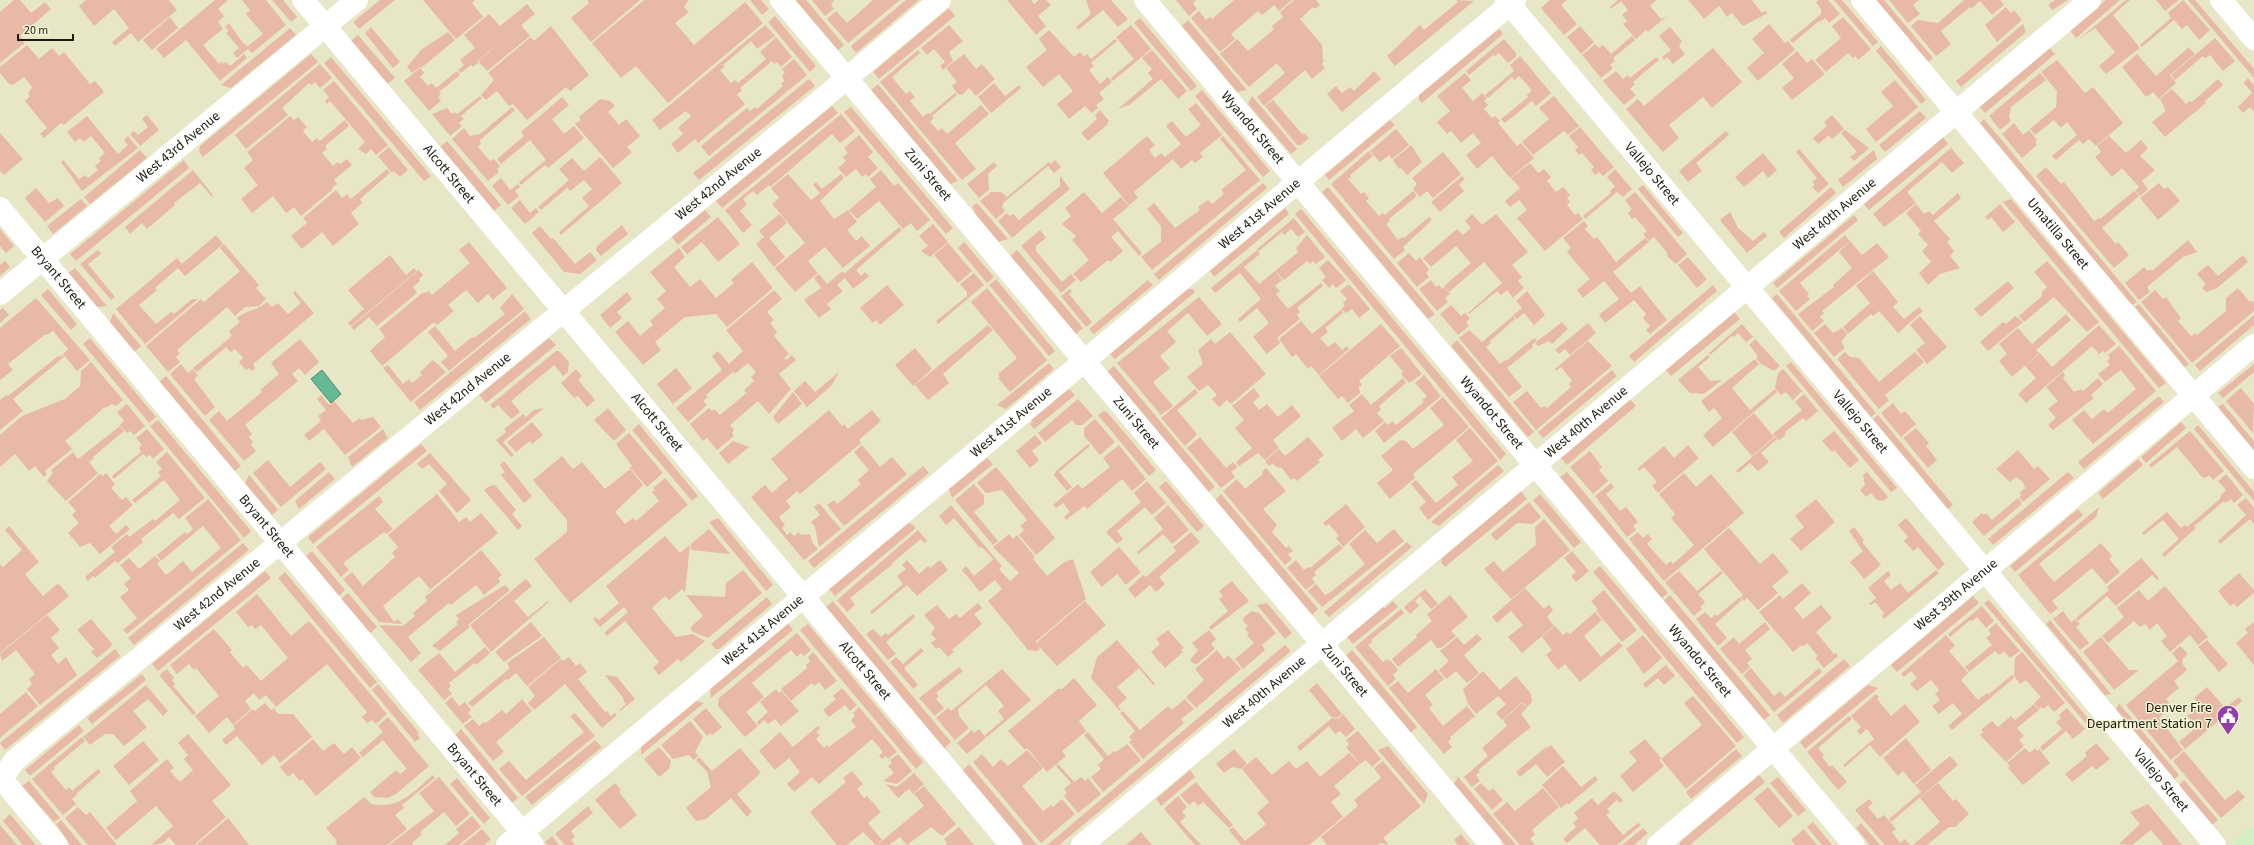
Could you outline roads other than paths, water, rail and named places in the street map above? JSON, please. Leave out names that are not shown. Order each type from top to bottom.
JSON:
[{"type":"main road","points":[[2246,845],[2254,838]]},
{"type":"street","name":"Alcott Street","points":[[303,0],[1011,845]]},
{"type":"street","name":"West 43rd Avenue","points":[[0,294],[357,0]]},
{"type":"street","name":"Zuni Street","points":[[781,0],[1491,845]]},
{"type":"street","name":"West 42nd Avenue","points":[[1,779],[18,758],[564,311],[940,0]]},
{"type":"street","name":"Wyandot Street","points":[[1145,0],[1854,845]]},
{"type":"street","name":"Umatilla Street","points":[[1862,0],[2254,468]]},
{"type":"street","name":"West 40th Avenue","points":[[1082,845],[2090,0]]},
{"type":"street","points":[[2221,0],[2254,39]]},
{"type":"street","name":"West 41st Avenue","points":[[521,841],[803,597],[1298,182],[1510,1]]},
{"type":"street","name":"Vallejo Street","points":[[1510,1],[1747,288],[2215,845]]},
{"type":"street","name":"Bryant Street","points":[[0,208],[280,543],[521,841]]},
{"type":"street","name":"West 39th Avenue","points":[[1658,845],[2254,345]]},
{"type":"street","points":[[1,779],[57,845]]},
{"type":"place","name":"Denver Fire Department Station 7","points":[[2228,736]]}]
